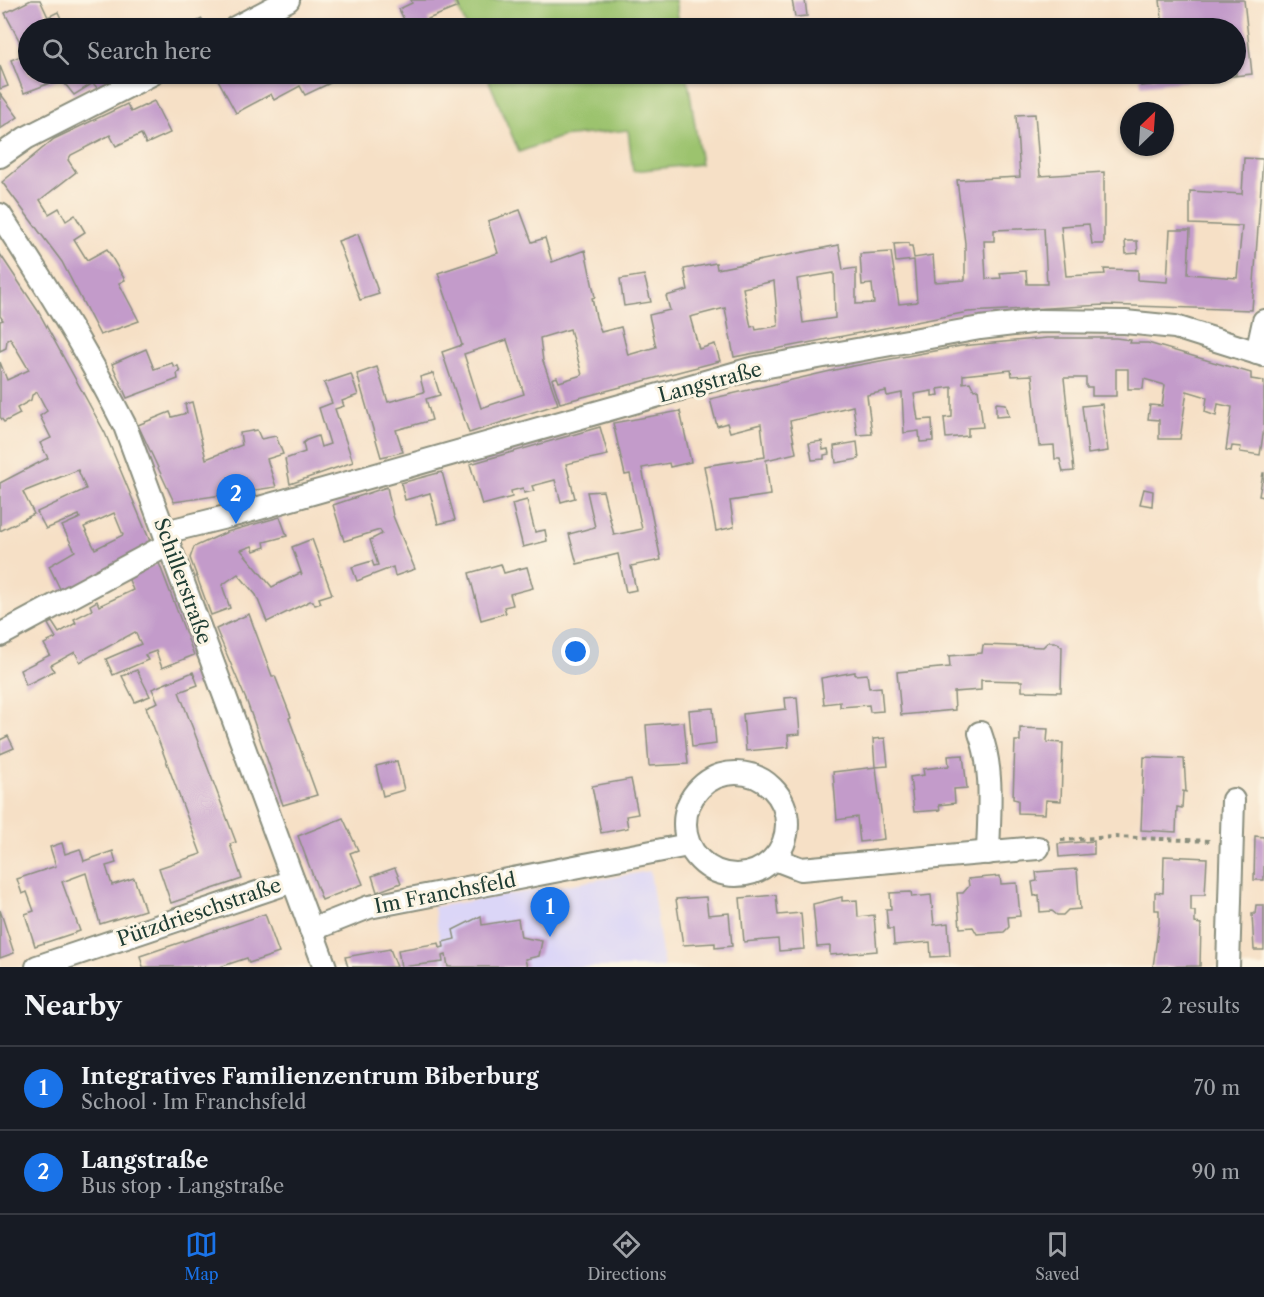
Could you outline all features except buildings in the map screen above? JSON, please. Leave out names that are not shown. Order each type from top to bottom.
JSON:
[{"type":"street","points":[[254,18],[288,0]]},
{"type":"street","points":[[0,156],[26,138],[132,84]]},
{"type":"street","name":"Schillerstraße","points":[[0,214],[45,282],[125,426],[325,967]]},
{"type":"street","name":"Langstraße","points":[[0,635],[167,538],[261,508],[751,369],[980,328],[1040,321],[1125,322],[1174,327],[1261,354]]},
{"type":"street","points":[[1261,354],[1264,321]]},
{"type":"street","points":[[980,733],[987,753],[989,778],[988,853]]},
{"type":"street","points":[[732,772],[756,776],[776,790],[787,812],[787,837],[775,859],[759,871],[738,877],[718,873],[700,862],[688,845],[684,821],[691,798],[708,780],[732,772]]},
{"type":"street","points":[[1228,967],[1233,800]]},
{"type":"street","name":"Im Franchsfeld","points":[[311,930],[369,907],[688,845]]},
{"type":"street","points":[[775,859],[801,869],[1038,848]]},
{"type":"street","name":"Pützdrieschstraße","points":[[37,967],[293,881]]},
{"type":"path","points":[[1038,848],[1048,841],[1115,837],[1231,842]]},
{"type":"shaded area","points":[[650,871],[664,967],[444,967],[434,907]]},
{"type":"green space","points":[[455,0],[675,0],[678,18],[463,18]]},
{"type":"green space","points":[[490,84],[689,84],[701,164],[633,171],[628,130],[561,137],[519,152]]},
{"type":"place","name":"Langstraße","points":[[236,524]]},
{"type":"place","name":"Integratives Familienzentrum Biberburg","points":[[550,937]]}]
